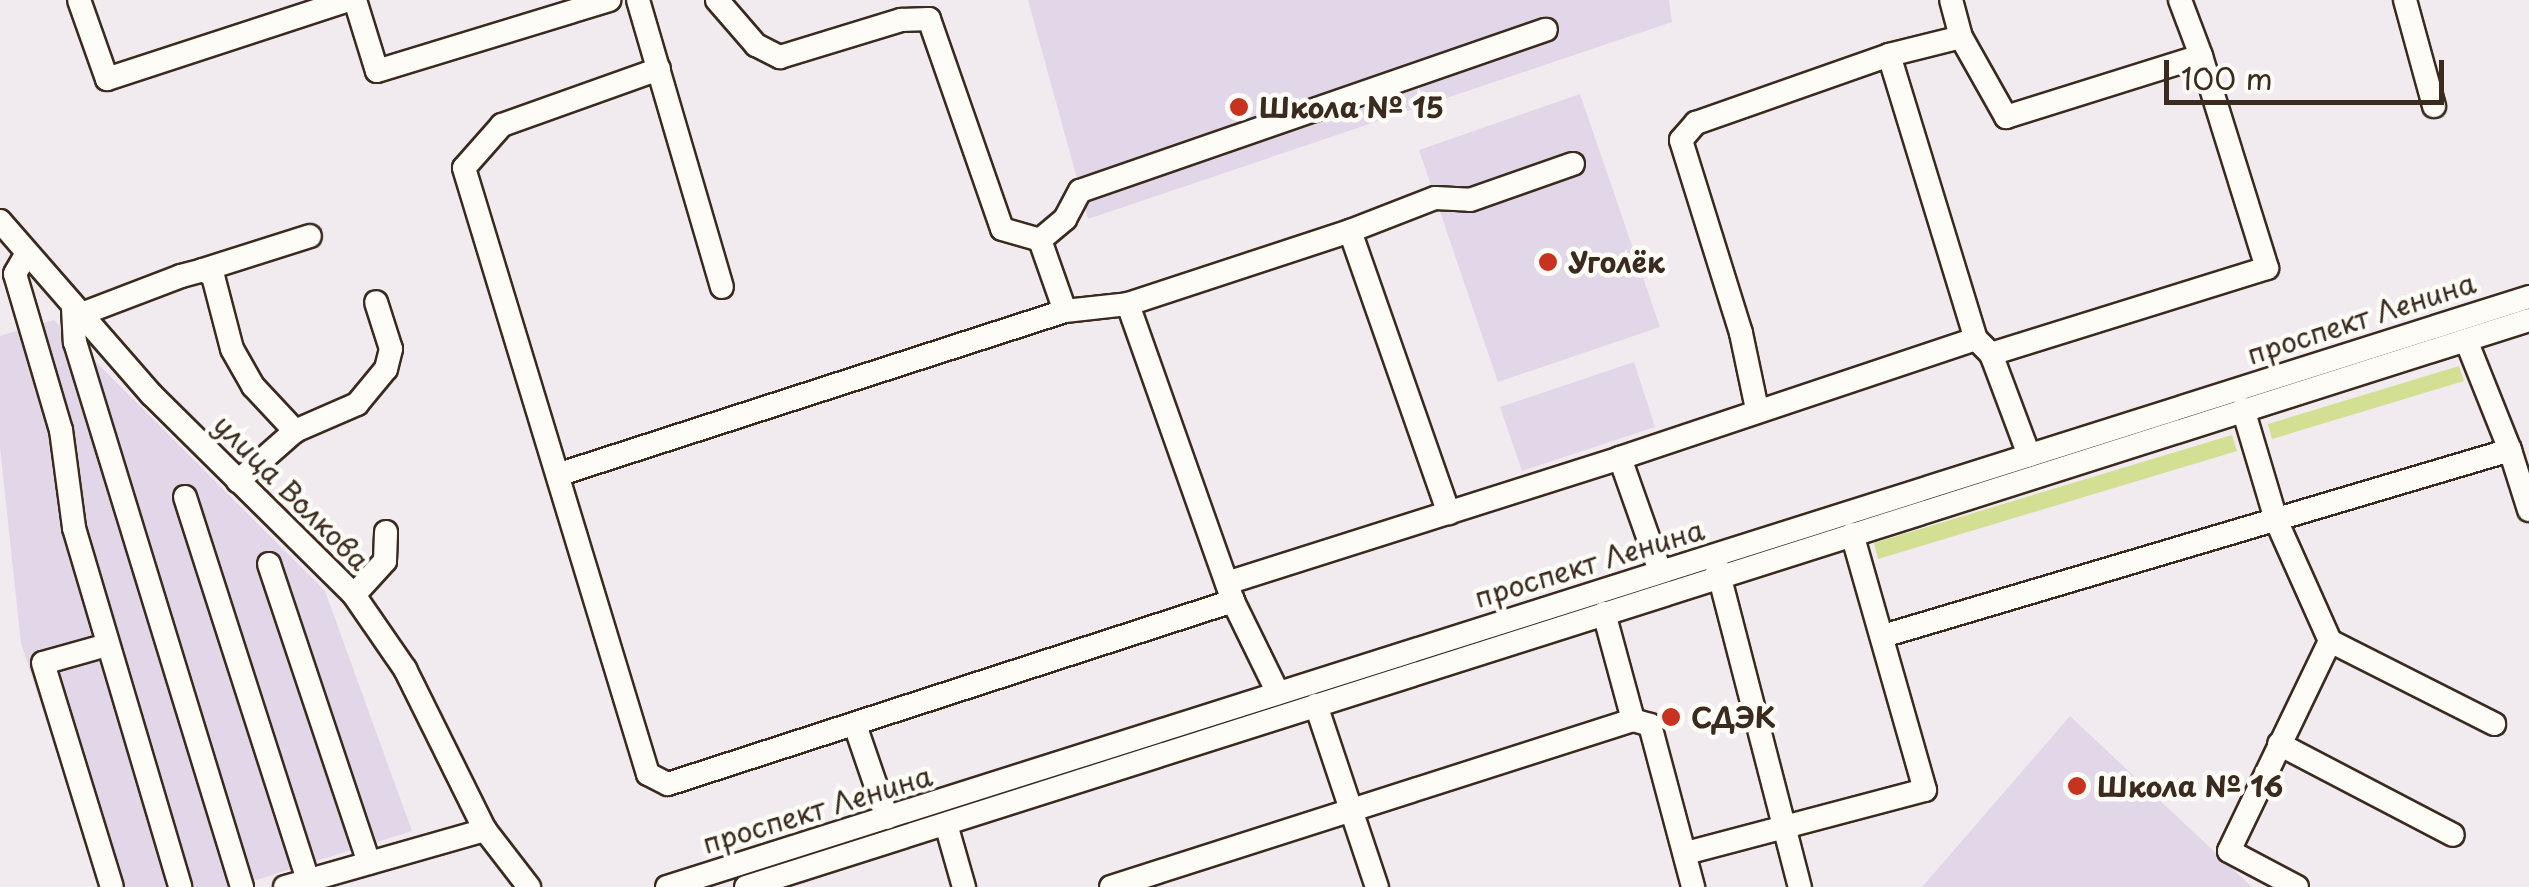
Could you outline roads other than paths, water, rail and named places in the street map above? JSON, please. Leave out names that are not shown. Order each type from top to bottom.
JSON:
[{"type":"street","points":[[79,0],[106,79],[351,0],[377,70],[609,0]]},
{"type":"street","points":[[638,0],[722,287]]},
{"type":"street","points":[[717,0],[756,45],[780,57],[901,20],[929,19],[1002,229],[1040,240]]},
{"type":"street","points":[[1951,0],[1961,37],[2006,117],[2200,56]]},
{"type":"street","points":[[659,69],[502,125],[464,168],[648,774],[668,784],[855,725],[1449,513],[1758,409],[2267,268],[2180,0]]},
{"type":"street","points":[[2405,0],[2434,106]]},
{"type":"street","points":[[1040,240],[1065,219],[1080,192],[1546,30]]},
{"type":"street","points":[[1758,409],[1741,334],[1681,140],[1696,123],[1889,55],[1961,37]]},
{"type":"street","points":[[1889,55],[1984,346],[2029,455]]},
{"type":"street","points":[[560,474],[1065,311],[1128,304],[1350,231],[1435,198],[1470,200],[1573,164]]},
{"type":"street","name":"улица Волкова","points":[[0,221],[76,311],[238,481],[354,595],[405,669],[485,830],[529,887]]},
{"type":"street","points":[[1350,231],[1449,513]]},
{"type":"street","points":[[242,887],[74,342],[76,311],[310,236]]},
{"type":"street","points":[[1040,240],[1065,311]]},
{"type":"street","points":[[26,252],[15,274],[61,430],[74,528],[180,887]]},
{"type":"street","points":[[203,270],[221,289],[232,349],[253,386],[295,431]]},
{"type":"street","name":"проспект Ленина","points":[[746,887],[1604,613],[1717,566],[2029,455],[2529,297]]},
{"type":"street","points":[[238,481],[295,431],[357,404],[386,369],[391,349],[376,302]]},
{"type":"street","points":[[1128,304],[1230,592],[1278,692]]},
{"type":"street","name":"проспект Ленина","points":[[667,887],[1660,572],[1717,566],[1852,534],[2529,320]]},
{"type":"street","points":[[2466,340],[2510,450],[2529,510]]},
{"type":"street","points":[[2243,410],[2276,520],[2330,642],[2494,724]]},
{"type":"street","points":[[1883,636],[2510,450]]},
{"type":"street","points":[[1620,458],[1660,572]]},
{"type":"street","points":[[184,497],[296,884],[485,830]]},
{"type":"street","points":[[354,595],[386,561],[386,532]]},
{"type":"street","points":[[1686,853],[1925,790],[1852,534]]},
{"type":"street","points":[[269,564],[370,863]]},
{"type":"street","points":[[1717,566],[1800,887]]},
{"type":"street","points":[[1604,613],[1633,720]]},
{"type":"street","points":[[2297,887],[2229,851],[2330,642]]},
{"type":"street","points":[[107,645],[43,663],[112,887]]},
{"type":"street","points":[[1316,705],[1378,887]]},
{"type":"street","points":[[1111,887],[1633,720],[1650,725],[1694,887]]},
{"type":"street","points":[[855,725],[888,818]]},
{"type":"street","points":[[2279,744],[2453,834]]},
{"type":"street","points":[[946,824],[964,887]]},
{"type":"street","points":[[823,863],[830,887]]},
{"type":"place","name":"Школа № 15","points":[[1239,107]]},
{"type":"place","name":"Уголёк","points":[[1548,262]]},
{"type":"place","name":"СДЭК","points":[[1671,717]]},
{"type":"place","name":"Школа № 16","points":[[2077,786]]}]
